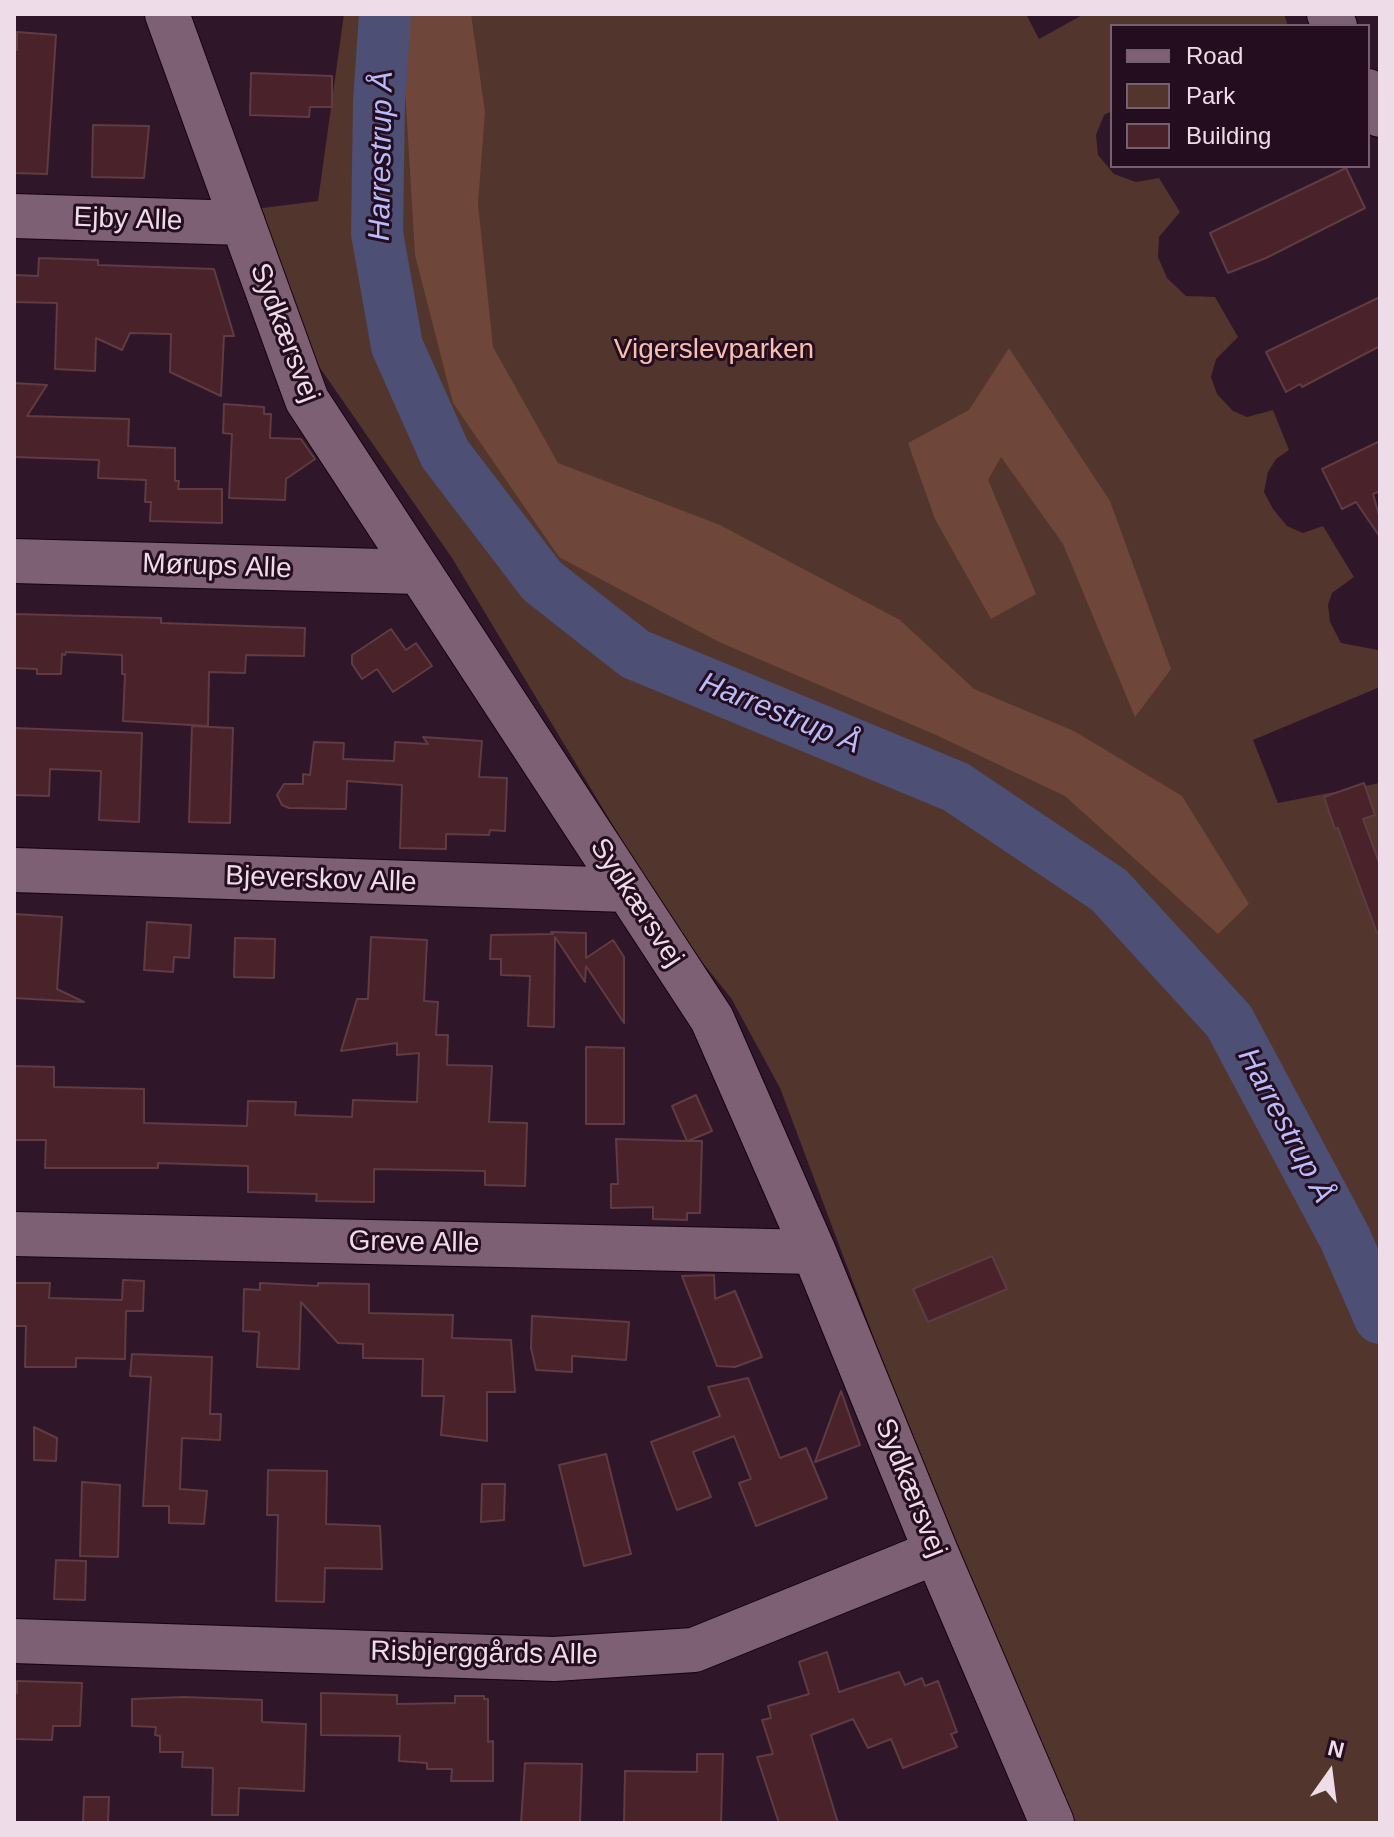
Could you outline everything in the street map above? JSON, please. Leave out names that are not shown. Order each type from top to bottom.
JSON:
[{"type":"street","name":"Sydkærsvej","points":[[167,14],[307,400],[712,1019],[814,1252],[936,1552],[1052,1823]]},
{"type":"street","points":[[1370,95],[1380,115]]},
{"type":"street","name":"Ejby Alle","points":[[14,216],[243,223]]},
{"type":"street","name":"Mørups Alle","points":[[14,561],[419,572]]},
{"type":"street","name":"Bjeverskov Alle","points":[[14,870],[627,890]]},
{"type":"street","name":"Greve Alle","points":[[14,1234],[814,1252]]},
{"type":"street","name":"Risbjerggårds Alle","points":[[14,1641],[554,1659],[694,1650],[936,1552]]},
{"type":"green space","name":"Vigerslevparken","points":[[344,14],[1026,14],[1039,39],[1084,14],[1284,14],[1287,24],[1110,24],[1110,112],[1104,115],[1096,135],[1098,155],[1114,174],[1136,182],[1159,178],[1180,212],[1159,237],[1158,257],[1167,278],[1186,296],[1215,297],[1238,337],[1216,359],[1211,377],[1217,394],[1233,411],[1247,417],[1273,410],[1289,450],[1276,459],[1268,472],[1264,492],[1287,526],[1303,533],[1323,526],[1354,577],[1332,593],[1328,605],[1330,622],[1341,643],[1378,650],[1380,653],[1380,687],[1253,740],[1278,803],[1380,783],[1380,1823],[1075,1823],[966,1583],[780,1088],[731,998],[676,930],[452,558],[311,355],[254,209],[318,201]]},
{"type":"shaded area","points":[[408,14],[471,14],[485,112],[478,204],[493,347],[558,463],[720,525],[900,620],[974,689],[1074,731],[1182,796],[1249,904],[1218,934],[1065,796],[936,735],[719,642],[559,557],[453,403],[415,255],[403,54]]},
{"type":"shaded area","points":[[1009,348],[1110,501],[1171,669],[1135,717],[1063,544],[1001,457],[988,480],[1036,594],[991,619],[935,519],[908,443],[969,410]]},
{"type":"building","points":[[17,32],[56,35],[47,174],[14,173],[14,50],[17,50]]},
{"type":"building","points":[[251,73],[332,76],[332,107],[310,107],[309,117],[250,115]]},
{"type":"building","points":[[93,125],[149,126],[144,178],[92,177]]},
{"type":"building","points":[[1346,168],[1365,208],[1266,258],[1228,273],[1210,233]]},
{"type":"building","points":[[39,258],[98,260],[98,265],[214,269],[234,336],[224,336],[221,396],[170,372],[171,334],[130,333],[122,350],[96,338],[95,371],[55,369],[57,303],[14,302],[14,275],[38,276]]},
{"type":"building","points":[[1380,297],[1380,346],[1302,387],[1300,384],[1286,392],[1266,352]]},
{"type":"building","points":[[14,383],[47,385],[27,416],[129,419],[128,446],[175,448],[175,481],[179,481],[178,489],[222,489],[222,523],[150,521],[151,502],[145,502],[146,480],[98,478],[99,460],[14,457]]},
{"type":"building","points":[[224,404],[264,407],[264,414],[271,414],[270,438],[301,439],[315,459],[286,479],[285,500],[229,498],[232,434],[223,433]]},
{"type":"building","points":[[1380,441],[1380,491],[1373,494],[1380,519],[1380,537],[1356,502],[1342,509],[1322,469]]},
{"type":"building","points":[[14,614],[161,618],[161,623],[305,628],[304,656],[246,655],[245,673],[209,672],[208,726],[123,721],[125,674],[122,674],[122,655],[66,652],[62,654],[61,674],[37,674],[37,669],[14,668]]},
{"type":"building","points":[[391,629],[406,650],[416,643],[432,666],[393,692],[377,669],[362,679],[352,664],[352,655]]},
{"type":"building","points":[[192,726],[233,728],[230,823],[189,822]]},
{"type":"building","points":[[14,728],[142,733],[139,822],[99,820],[101,771],[50,769],[49,796],[14,795]]},
{"type":"building","points":[[423,737],[482,741],[479,777],[507,778],[505,831],[490,830],[489,835],[446,834],[446,849],[400,848],[402,785],[347,781],[346,809],[289,808],[282,805],[277,795],[284,784],[303,784],[303,774],[310,775],[314,742],[344,743],[343,759],[394,761],[395,742],[428,744]]},
{"type":"building","points":[[1364,783],[1375,815],[1363,819],[1380,865],[1380,933],[1377,933],[1324,797]]},
{"type":"building","points":[[14,914],[62,917],[57,989],[84,1002],[14,998]]},
{"type":"building","points":[[147,922],[191,925],[189,958],[174,957],[173,972],[144,970]]},
{"type":"building","points":[[551,932],[586,933],[586,958],[613,940],[624,957],[624,1023],[586,966],[585,982],[555,937],[554,1027],[528,1026],[530,976],[501,975],[501,959],[490,959],[491,935],[553,934]]},
{"type":"building","points":[[371,937],[427,940],[424,1001],[438,1002],[436,1035],[448,1035],[447,1065],[492,1066],[489,1122],[527,1123],[525,1186],[485,1185],[485,1171],[374,1169],[374,1202],[316,1201],[317,1194],[248,1192],[248,1166],[158,1163],[158,1168],[45,1168],[46,1140],[14,1140],[14,1066],[54,1067],[54,1087],[144,1089],[144,1123],[247,1126],[248,1101],[296,1102],[295,1115],[352,1117],[353,1100],[417,1102],[419,1053],[397,1055],[397,1043],[341,1051],[357,999],[368,999]]},
{"type":"building","points":[[235,938],[275,939],[274,978],[234,977]]},
{"type":"building","points":[[586,1047],[624,1048],[624,1124],[586,1124]]},
{"type":"building","points":[[696,1095],[712,1131],[688,1141],[702,1141],[700,1213],[687,1213],[687,1220],[653,1219],[653,1207],[611,1208],[611,1184],[618,1184],[616,1139],[687,1141],[672,1106]]},
{"type":"building","points":[[992,1256],[1007,1289],[928,1322],[913,1289]]},
{"type":"building","points":[[714,1275],[715,1299],[735,1291],[762,1357],[735,1367],[717,1366],[682,1276]]},
{"type":"building","points":[[123,1280],[144,1281],[143,1311],[126,1311],[125,1359],[76,1358],[76,1367],[25,1367],[26,1326],[14,1326],[14,1283],[50,1283],[49,1298],[122,1300]]},
{"type":"building","points":[[260,1283],[318,1286],[318,1283],[369,1284],[369,1313],[453,1315],[452,1338],[511,1340],[515,1392],[487,1392],[487,1441],[441,1435],[444,1396],[422,1396],[423,1359],[363,1358],[363,1344],[338,1343],[301,1302],[299,1369],[257,1367],[259,1332],[243,1331],[244,1289],[260,1290]]},
{"type":"building","points":[[532,1316],[629,1322],[626,1360],[572,1356],[572,1372],[536,1370],[531,1348]]},
{"type":"building","points":[[132,1354],[212,1357],[210,1414],[221,1414],[220,1440],[182,1438],[180,1489],[207,1491],[204,1524],[169,1523],[169,1506],[143,1506],[151,1377],[130,1376]]},
{"type":"building","points":[[748,1378],[780,1458],[806,1448],[827,1498],[756,1526],[739,1483],[751,1479],[734,1436],[693,1452],[711,1497],[677,1510],[651,1442],[720,1416],[708,1387]]},
{"type":"building","points":[[841,1391],[860,1445],[815,1462]]},
{"type":"building","points":[[34,1427],[57,1438],[56,1461],[34,1460]]},
{"type":"building","points":[[606,1454],[631,1554],[584,1566],[559,1465]]},
{"type":"building","points":[[268,1470],[327,1471],[326,1524],[380,1526],[382,1569],[325,1568],[324,1602],[276,1601],[278,1515],[267,1515]]},
{"type":"building","points":[[82,1482],[120,1485],[118,1557],[80,1556]]},
{"type":"building","points":[[482,1484],[505,1484],[504,1520],[481,1522]]},
{"type":"building","points":[[56,1560],[86,1561],[85,1600],[54,1599]]},
{"type":"building","points":[[827,1652],[839,1692],[899,1672],[905,1685],[922,1678],[925,1686],[938,1681],[957,1732],[951,1734],[957,1747],[903,1768],[891,1739],[868,1748],[853,1719],[811,1735],[838,1823],[779,1823],[757,1757],[773,1754],[762,1720],[771,1718],[768,1706],[809,1694],[799,1662]]},
{"type":"building","points":[[17,1681],[82,1683],[80,1726],[53,1726],[52,1740],[14,1739]]},
{"type":"building","points":[[321,1693],[397,1695],[397,1704],[455,1703],[455,1696],[484,1696],[488,1699],[488,1742],[493,1741],[493,1781],[451,1781],[452,1769],[427,1769],[427,1763],[399,1761],[400,1736],[321,1735]]},
{"type":"building","points":[[132,1699],[262,1700],[262,1722],[306,1724],[304,1791],[239,1788],[238,1815],[212,1815],[213,1768],[182,1767],[183,1752],[160,1752],[160,1736],[155,1735],[156,1727],[132,1726]]},
{"type":"building","points":[[697,1754],[723,1754],[721,1823],[624,1823],[625,1771],[697,1772]]},
{"type":"building","points":[[525,1763],[582,1764],[580,1823],[521,1823]]},
{"type":"building","points":[[84,1797],[109,1797],[108,1823],[83,1823]]},
{"type":"waterway","name":"Harrestrup Å","points":[[385,14],[379,102],[377,233],[397,346],[445,454],[542,581],[635,654],[956,787],[1109,890],[1229,1021],[1345,1238],[1380,1318]]}]
